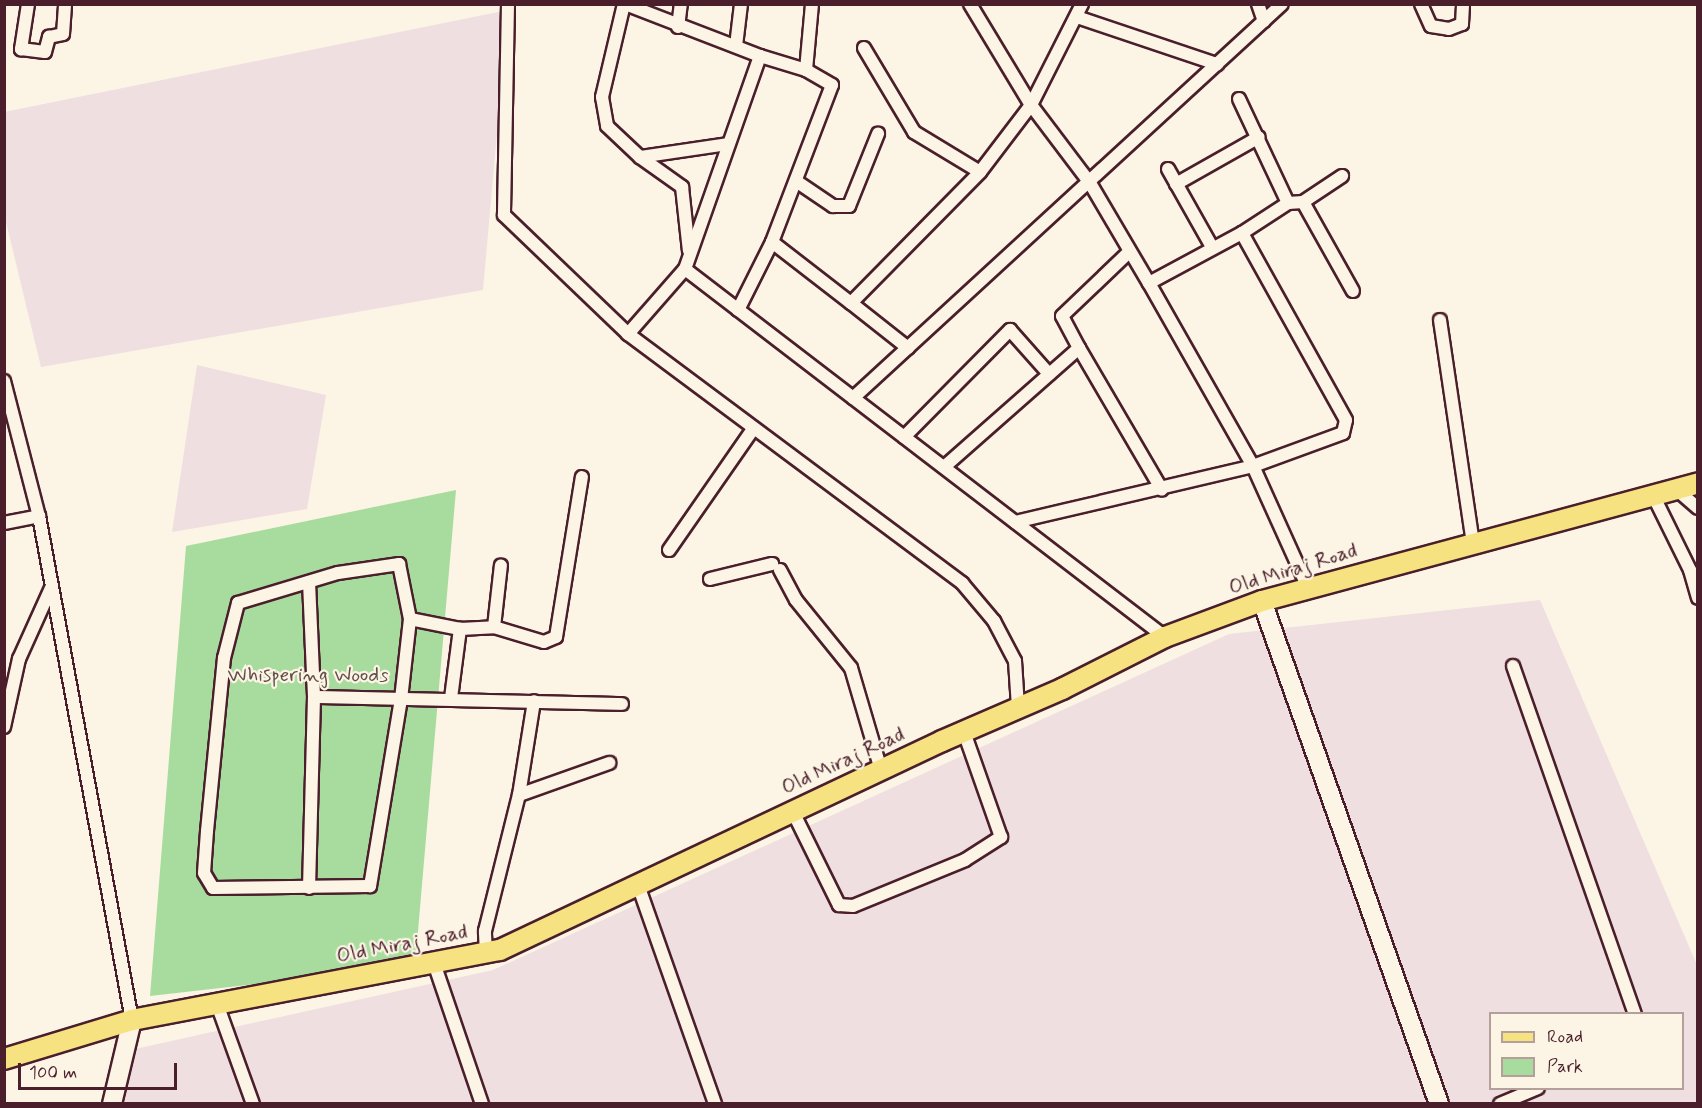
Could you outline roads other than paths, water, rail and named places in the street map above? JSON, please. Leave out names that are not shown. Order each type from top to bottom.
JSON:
[{"type":"main road","name":"Old Miraj Road","points":[[4,1059],[132,1020],[500,951],[1165,637],[1262,601],[1698,483]]},
{"type":"main road","points":[[1262,601],[1439,1104]]},
{"type":"main road","points":[[112,1104],[132,1020]]},
{"type":"street","points":[[28,4],[21,50],[45,52],[49,38],[63,34],[65,4]]},
{"type":"street","points":[[508,4],[504,215],[628,334],[962,584],[993,621],[1015,661],[1018,708]]},
{"type":"street","points":[[689,256],[682,187],[640,157],[607,126],[602,97],[625,4],[678,27],[806,70],[832,85],[772,242],[738,310]]},
{"type":"street","points":[[678,27],[681,4]]},
{"type":"street","points":[[736,46],[741,4]]},
{"type":"street","points":[[806,70],[812,4]]},
{"type":"street","points":[[970,4],[1031,105],[1090,183],[1128,253],[1149,283],[1253,466],[1308,588]]},
{"type":"street","points":[[850,303],[980,172],[1031,105],[1082,4]]},
{"type":"street","points":[[1258,4],[1264,21]]},
{"type":"street","points":[[854,398],[1282,4]]},
{"type":"street","points":[[1421,4],[1431,26],[1449,29],[1462,24],[1463,4]]},
{"type":"street","points":[[1077,17],[1218,64]]},
{"type":"street","points":[[864,48],[914,132],[980,172]]},
{"type":"street","points":[[628,334],[685,269],[760,56]]},
{"type":"street","points":[[1239,99],[1259,137],[1288,203]]},
{"type":"street","points":[[796,181],[833,206],[849,206],[878,134]]},
{"type":"street","points":[[1176,184],[1259,137]]},
{"type":"street","points":[[640,157],[728,144]]},
{"type":"street","points":[[1168,169],[1212,247]]},
{"type":"street","points":[[1149,283],[1212,247],[1242,233],[1288,203],[1303,202],[1342,176]]},
{"type":"street","points":[[1303,202],[1353,291]]},
{"type":"street","points":[[1015,522],[1162,490],[1253,466],[1343,433],[1347,427],[1242,233]]},
{"type":"street","points":[[772,242],[908,348]]},
{"type":"street","points":[[1128,253],[1062,316],[1162,490]]},
{"type":"street","points":[[685,269],[1165,637]]},
{"type":"street","points":[[1440,320],[1473,544]]},
{"type":"street","points":[[904,436],[1010,330],[1049,374]]},
{"type":"street","points":[[944,467],[1079,348]]},
{"type":"street","points":[[4,381],[39,516],[132,1020]]},
{"type":"street","points":[[669,550],[753,429]]},
{"type":"street","points":[[410,620],[460,629],[494,627],[544,642],[556,637],[582,477]]},
{"type":"street","points":[[1676,489],[1698,508]]},
{"type":"street","points":[[1653,495],[1690,570],[1698,598]]},
{"type":"street","points":[[4,523],[39,516]]},
{"type":"street","points":[[399,564],[410,620],[401,699],[370,886],[213,888],[204,873],[224,658],[238,603],[309,582],[399,564]]},
{"type":"street","points":[[494,627],[501,565]]},
{"type":"street","points":[[710,579],[776,567],[796,600],[851,668],[881,770]]},
{"type":"street","points":[[309,582],[314,697],[309,888]]},
{"type":"street","points":[[4,727],[19,659],[52,586]]},
{"type":"street","points":[[451,698],[460,629]]},
{"type":"street","points":[[1513,666],[1634,1012]]},
{"type":"street","points":[[314,697],[451,698],[622,704]]},
{"type":"street","points":[[486,953],[485,931],[519,795],[534,701]]},
{"type":"street","points":[[793,812],[839,905],[853,906],[965,860],[1001,837],[964,732]]},
{"type":"street","points":[[519,795],[609,763]]},
{"type":"street","points":[[638,885],[716,1104]]},
{"type":"street","points":[[434,963],[482,1104]]},
{"type":"street","points":[[217,1004],[253,1104]]},
{"type":"street","points":[[1500,1104],[1535,1090]]},
{"type":"park label","name":"Whispering Woods","points":[[308,675]]}]
